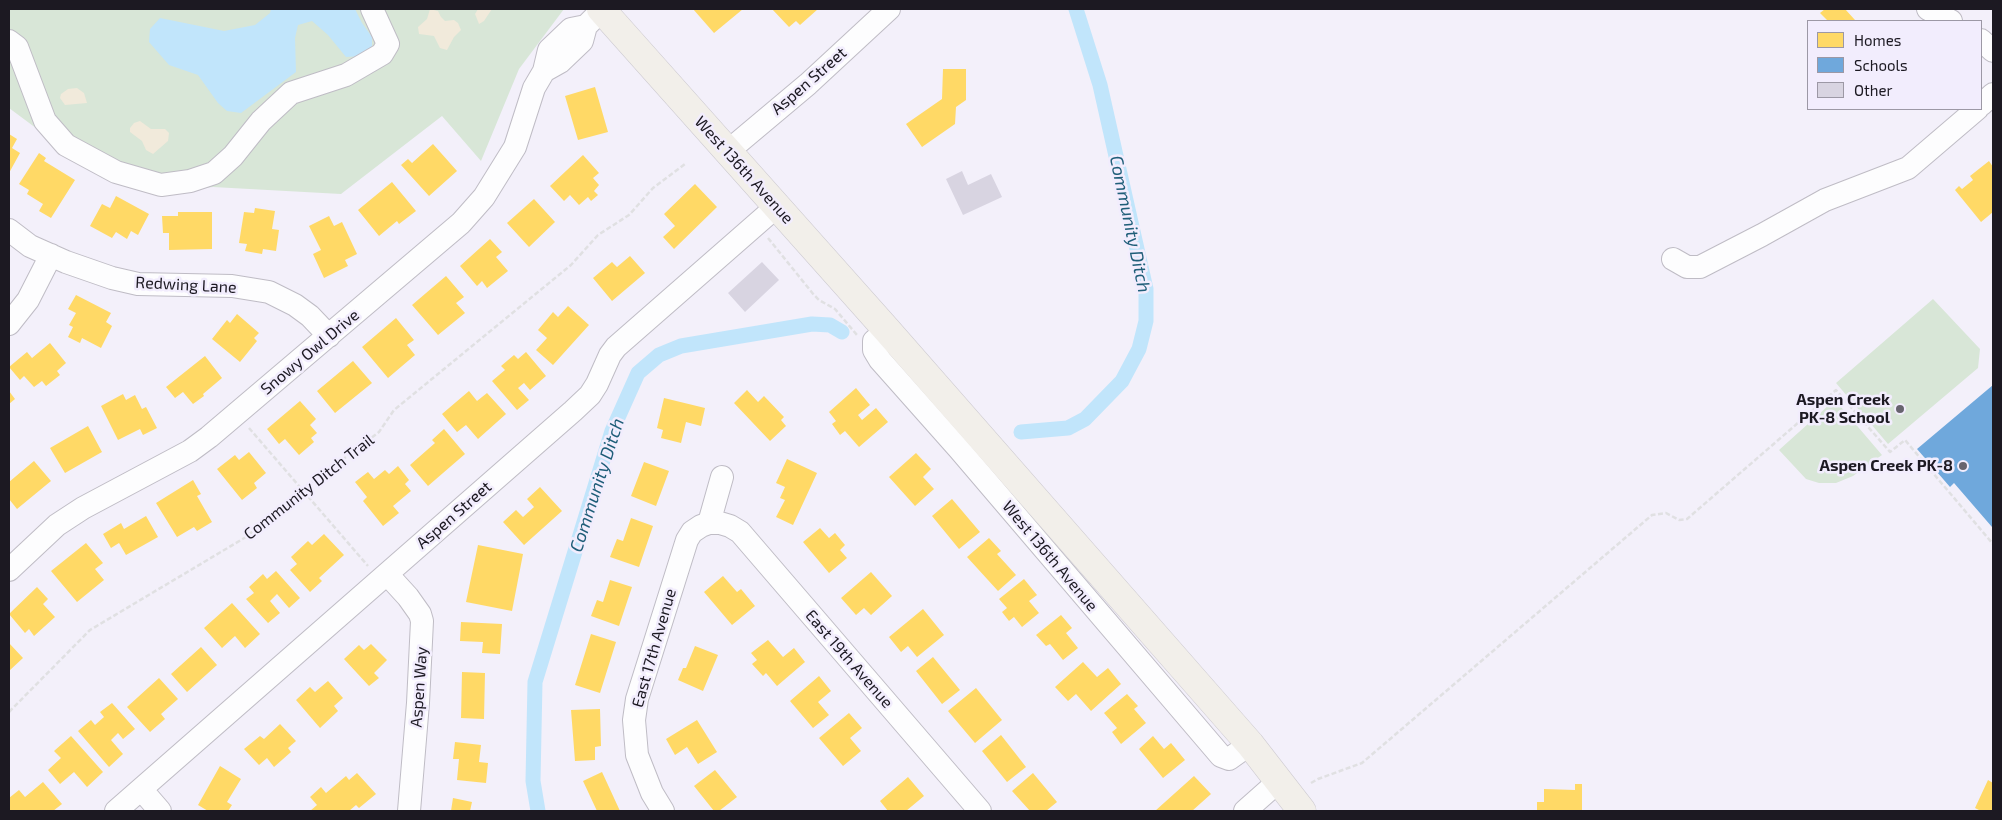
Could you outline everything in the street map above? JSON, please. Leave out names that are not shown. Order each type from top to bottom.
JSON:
[{"type":"main road","name":"West 136th Avenue","points":[[596,15],[727,152],[887,330],[1250,744],[1280,780],[1302,811]]},
{"type":"street","points":[[9,40],[17,47],[44,121],[66,145],[116,172],[161,185],[190,181],[214,173],[233,156],[261,121],[291,93],[346,75],[382,54],[388,44],[372,9]]},
{"type":"street","name":"Aspen Street","points":[[727,152],[808,84],[889,9]]},
{"type":"street","points":[[1928,9],[1949,20]]},
{"type":"street","name":"Snowy Owl Drive","points":[[9,570],[56,525],[83,508],[190,451],[237,414],[461,223],[484,197],[519,149],[534,88],[544,71],[549,50],[571,29],[596,15]]},
{"type":"street","points":[[1982,41],[1993,51]]},
{"type":"street","points":[[1982,104],[1993,94]]},
{"type":"street","points":[[1673,259],[1687,267],[1700,267],[1825,200],[1908,168],[1975,110]]},
{"type":"street","name":"Aspen Street","points":[[116,811],[573,411],[590,395],[598,384],[610,355],[616,347],[776,207]]},
{"type":"street","name":"Redwing Lane","points":[[9,230],[30,246],[112,278],[138,284],[232,286],[268,292],[295,305],[310,316],[329,336]]},
{"type":"street","points":[[9,324],[28,300],[51,255]]},
{"type":"street","points":[[709,523],[722,477]]},
{"type":"street","name":"East 19th Avenue","points":[[709,523],[726,524],[740,532],[973,809]]},
{"type":"street","name":"East 17th Avenue","points":[[662,811],[652,793],[637,755],[634,720],[637,699],[687,540],[692,532],[709,523]]},
{"type":"street","name":"Aspen Way","points":[[384,577],[408,597],[420,614],[422,621],[418,703],[409,811]]},
{"type":"street","points":[[1245,811],[1280,780]]},
{"type":"street","points":[[141,789],[160,811]]},
{"type":"path","name":"Community Ditch Trail","points":[[9,712],[90,630],[246,537],[328,468],[342,460],[379,432],[394,410],[571,265],[598,235],[628,215],[653,188],[685,164]]},
{"type":"path","points":[[766,233],[819,300],[835,309],[858,337]]},
{"type":"path","points":[[1311,783],[1362,763],[1652,515],[1666,513],[1680,520],[1687,519],[1836,390],[1890,452],[1905,440],[1993,544]]},
{"type":"path","points":[[237,414],[303,490],[384,577]]},
{"type":"green space","points":[[9,9],[564,9],[519,69],[481,161],[442,116],[341,194],[213,187],[158,193],[91,169],[9,108]]},
{"type":"green space","points":[[1933,299],[1980,349],[1978,368],[1888,444],[1836,383]]},
{"type":"green space","points":[[1829,405],[1841,407],[1882,455],[1853,476],[1836,483],[1819,483],[1806,479],[1779,450]]},
{"type":"sand","points":[[430,9],[438,11],[445,21],[454,20],[458,23],[461,30],[454,37],[447,50],[440,48],[434,36],[419,34],[418,27],[427,19]]},
{"type":"sand","points":[[478,9],[492,9],[484,21],[479,24],[475,14]]},
{"type":"sand","points":[[77,88],[84,93],[87,103],[65,105],[60,98],[61,94],[68,89]]},
{"type":"sand","points":[[140,121],[151,129],[165,129],[169,133],[168,141],[153,154],[146,150],[142,141],[130,132],[130,128],[134,123]]},
{"type":"water","points":[[271,9],[355,9],[372,37],[372,46],[362,56],[346,57],[328,35],[312,21],[298,25],[295,38],[296,72],[241,113],[227,111],[218,103],[198,75],[169,65],[149,42],[150,29],[160,18],[224,31],[255,25],[270,13]]},
{"type":"building: Homes","points":[[693,9],[743,9],[714,33]]},
{"type":"building: Homes","points":[[772,9],[818,9],[800,25],[796,21],[789,27]]},
{"type":"building: Homes","points":[[1825,9],[1845,9],[1855,20],[1827,20],[1820,13]]},
{"type":"building: Homes","points":[[943,69],[966,69],[966,100],[956,107],[955,124],[922,147],[906,124],[942,99]]},
{"type":"building: Homes","points":[[595,87],[608,132],[578,140],[565,96]]},
{"type":"building: Homes","points":[[9,134],[17,139],[12,148],[20,153],[9,173]]},
{"type":"building: Homes","points":[[433,144],[457,171],[429,196],[401,165],[408,159],[412,163]]},
{"type":"building: Homes","points":[[39,153],[46,158],[44,161],[75,180],[51,218],[39,211],[43,204],[27,194],[29,190],[19,184]]},
{"type":"building: Homes","points":[[583,155],[599,173],[593,178],[599,185],[594,191],[598,195],[591,201],[588,197],[579,205],[570,195],[564,201],[550,186]]},
{"type":"building: Homes","points":[[1989,161],[1993,167],[1993,212],[1981,222],[1955,190],[1959,186],[1962,189],[1973,180],[1970,176]]},
{"type":"building: Homes","points":[[392,182],[416,211],[399,224],[397,221],[379,236],[358,210]]},
{"type":"building: Homes","points":[[695,184],[717,207],[674,249],[663,237],[675,226],[664,214]]},
{"type":"building: Homes","points":[[116,196],[149,214],[138,235],[131,231],[127,239],[116,232],[112,238],[90,226],[102,204],[110,208]]},
{"type":"building: Homes","points":[[534,199],[555,222],[529,247],[507,223]]},
{"type":"building: Homes","points":[[255,208],[275,211],[272,229],[279,230],[276,251],[263,249],[262,254],[245,251],[247,244],[239,243],[244,212],[254,213]]},
{"type":"building: Homes","points":[[178,212],[212,212],[212,249],[169,250],[169,233],[163,233],[162,216],[178,216]]},
{"type":"building: Homes","points":[[329,216],[334,226],[342,222],[357,254],[345,260],[348,266],[324,278],[313,254],[321,250],[309,226]]},
{"type":"building: Homes","points":[[490,239],[502,252],[496,257],[508,271],[487,288],[482,281],[477,286],[460,266]]},
{"type":"building: Homes","points":[[630,256],[645,273],[612,301],[593,278],[612,262],[617,267]]},
{"type":"building: Homes","points":[[446,276],[464,297],[456,303],[465,313],[438,335],[412,305]]},
{"type":"building: Homes","points":[[76,295],[111,313],[106,322],[112,326],[101,348],[82,338],[80,343],[68,337],[73,327],[69,325],[76,313],[68,309]]},
{"type":"building: Homes","points":[[568,306],[589,325],[553,365],[536,350],[547,338],[538,330],[553,312],[558,317]]},
{"type":"building: Homes","points":[[237,314],[259,333],[254,338],[257,341],[240,362],[212,339],[227,320],[230,323]]},
{"type":"building: Homes","points":[[396,318],[414,340],[407,345],[415,355],[388,378],[362,347]]},
{"type":"building: Homes","points":[[50,343],[66,363],[57,371],[60,375],[46,386],[42,381],[34,387],[24,376],[20,380],[9,367],[27,352],[32,358]]},
{"type":"building: Homes","points":[[526,352],[546,376],[530,390],[524,383],[518,388],[529,400],[517,410],[492,381],[505,370],[501,366],[514,355],[518,359]]},
{"type":"building: Homes","points":[[205,356],[222,378],[193,404],[183,392],[175,398],[166,387]]},
{"type":"building: Homes","points":[[353,361],[372,383],[335,413],[317,391]]},
{"type":"building: Homes","points":[[856,388],[870,405],[858,415],[862,420],[876,408],[888,422],[859,447],[845,431],[840,435],[832,424],[836,421],[829,412]]},
{"type":"building: Homes","points":[[747,390],[758,402],[764,396],[784,417],[781,420],[786,426],[770,441],[734,403]]},
{"type":"building: Homes","points":[[9,391],[15,399],[9,404]]},
{"type":"building: Homes","points":[[469,391],[477,401],[487,393],[506,414],[478,439],[466,425],[457,432],[442,414]]},
{"type":"building: Homes","points":[[123,394],[126,400],[135,395],[142,409],[146,407],[157,428],[143,435],[140,429],[118,440],[101,406]]},
{"type":"building: Homes","points":[[664,398],[705,408],[701,426],[686,422],[681,443],[661,438],[663,430],[657,428]]},
{"type":"building: Homes","points":[[300,401],[316,419],[310,425],[317,433],[311,438],[314,442],[299,455],[285,439],[279,444],[267,429]]},
{"type":"building: Homes","points":[[88,426],[102,452],[65,473],[50,448]]},
{"type":"building: Homes","points":[[444,429],[465,454],[428,486],[410,465],[435,443],[432,440]]},
{"type":"building: Homes","points":[[249,452],[266,473],[254,483],[257,488],[242,500],[217,469],[235,455],[239,460]]},
{"type":"building: Homes","points":[[916,453],[931,469],[923,477],[934,489],[915,506],[889,477]]},
{"type":"building: Homes","points":[[787,459],[817,473],[793,525],[776,517],[785,500],[780,498],[785,487],[776,483]]},
{"type":"building: Homes","points":[[34,461],[51,481],[17,509],[9,499],[9,482]]},
{"type":"building: Homes","points":[[644,462],[669,471],[656,506],[631,496]]},
{"type":"building: Homes","points":[[398,466],[409,480],[405,484],[411,491],[393,506],[399,513],[383,526],[363,501],[367,497],[355,482],[368,472],[374,479],[385,470],[389,474]]},
{"type":"building: Homes","points":[[193,480],[201,494],[197,496],[212,522],[197,531],[194,527],[177,537],[156,503]]},
{"type":"building: Homes","points":[[540,487],[562,511],[524,545],[503,522],[516,510],[523,517],[534,507],[527,499]]},
{"type":"building: Homes","points":[[952,499],[980,532],[959,549],[932,516]]},
{"type":"building: Homes","points":[[146,516],[158,537],[126,555],[119,543],[111,548],[103,534],[121,523],[124,529]]},
{"type":"building: Homes","points":[[631,518],[653,526],[639,567],[610,557],[617,539],[623,541]]},
{"type":"building: Homes","points":[[820,528],[829,538],[835,533],[845,545],[840,550],[847,558],[829,573],[803,542]]},
{"type":"building: Homes","points":[[324,534],[344,555],[319,578],[322,581],[310,592],[290,570],[297,564],[291,557],[308,541],[312,545]]},
{"type":"building: Homes","points":[[989,538],[1001,551],[997,554],[1016,575],[998,591],[967,557]]},
{"type":"building: Homes","points":[[86,543],[103,563],[95,569],[104,580],[77,602],[51,571]]},
{"type":"building: Homes","points":[[478,545],[523,554],[512,611],[466,602]]},
{"type":"building: Homes","points":[[276,571],[300,598],[289,608],[277,594],[270,601],[280,613],[268,623],[246,599],[254,593],[249,587],[263,574],[267,579]]},
{"type":"building: Homes","points":[[871,572],[892,596],[871,615],[864,608],[856,615],[841,598]]},
{"type":"building: Homes","points":[[723,576],[737,592],[741,589],[755,606],[732,625],[704,592]]},
{"type":"building: Homes","points":[[1024,579],[1037,595],[1029,601],[1039,613],[1022,627],[1014,617],[1009,621],[1002,612],[1007,608],[999,599]]},
{"type":"building: Homes","points":[[610,580],[632,587],[619,626],[591,616],[597,600],[603,602]]},
{"type":"building: Homes","points":[[37,587],[48,599],[43,604],[55,617],[34,636],[29,629],[25,633],[9,614]]},
{"type":"building: Homes","points":[[232,603],[260,634],[245,648],[235,636],[222,648],[204,628]]},
{"type":"building: Homes","points":[[923,609],[944,635],[917,657],[908,646],[901,652],[889,637]]},
{"type":"building: Homes","points":[[1061,615],[1072,628],[1066,633],[1078,648],[1063,660],[1050,644],[1046,646],[1036,635]]},
{"type":"building: Homes","points":[[461,622],[502,624],[500,654],[482,653],[483,642],[460,641]]},
{"type":"building: Homes","points":[[591,634],[616,642],[600,693],[575,685]]},
{"type":"building: Homes","points":[[768,640],[783,657],[794,648],[805,662],[777,686],[766,673],[763,676],[752,664],[757,660],[751,653]]},
{"type":"building: Homes","points":[[9,643],[23,658],[9,671]]},
{"type":"building: Homes","points":[[371,644],[387,660],[374,673],[379,678],[369,686],[344,659],[359,645],[364,650]]},
{"type":"building: Homes","points":[[695,646],[718,655],[703,691],[678,680],[683,668],[686,668]]},
{"type":"building: Homes","points":[[201,647],[217,665],[187,692],[171,674]]},
{"type":"building: Homes","points":[[933,657],[960,690],[942,704],[916,671]]},
{"type":"building: Homes","points":[[1083,662],[1097,677],[1108,668],[1121,684],[1091,711],[1076,694],[1068,701],[1055,687]]},
{"type":"building: Homes","points":[[462,672],[485,673],[484,719],[461,718]]},
{"type":"building: Homes","points":[[819,676],[831,691],[818,702],[829,715],[813,728],[790,701]]},
{"type":"building: Homes","points":[[159,678],[178,699],[161,714],[165,719],[150,732],[127,707]]},
{"type":"building: Homes","points":[[328,681],[343,698],[334,706],[338,711],[320,728],[296,700],[310,687],[315,692]]},
{"type":"building: Homes","points":[[976,688],[1002,720],[975,743],[948,711]]},
{"type":"building: Homes","points":[[1127,694],[1138,706],[1134,709],[1146,723],[1121,744],[1112,732],[1117,728],[1104,713]]},
{"type":"building: Homes","points":[[112,703],[135,729],[123,739],[118,733],[111,740],[123,754],[109,767],[78,731],[91,720],[95,725],[104,717],[100,712]]},
{"type":"building: Homes","points":[[600,709],[601,746],[595,747],[595,760],[575,761],[571,710]]},
{"type":"building: Homes","points":[[849,713],[862,728],[850,738],[861,751],[843,766],[819,738]]},
{"type":"building: Homes","points":[[697,720],[717,752],[698,764],[687,747],[675,755],[666,739]]},
{"type":"building: Homes","points":[[280,724],[296,741],[288,748],[291,752],[274,767],[267,758],[259,765],[244,749],[260,736],[264,739]]},
{"type":"building: Homes","points":[[1001,735],[1026,767],[1007,782],[982,751]]},
{"type":"building: Homes","points":[[71,736],[103,772],[87,787],[74,772],[60,784],[48,770],[61,758],[54,751]]},
{"type":"building: Homes","points":[[1153,736],[1164,749],[1171,743],[1185,760],[1163,778],[1139,749]]},
{"type":"building: Homes","points":[[455,742],[481,745],[479,762],[488,763],[486,783],[457,780],[459,759],[453,759]]},
{"type":"building: Homes","points":[[220,766],[241,779],[227,802],[232,805],[228,811],[208,811],[198,805]]},
{"type":"building: Homes","points":[[715,770],[737,797],[719,811],[714,811],[694,786]]},
{"type":"building: Homes","points":[[602,772],[620,811],[597,811],[583,781]]},
{"type":"building: Homes","points":[[357,773],[376,794],[359,808],[356,805],[349,811],[310,811],[317,805],[310,797],[321,787],[326,793],[346,776],[349,780]]},
{"type":"building: Homes","points":[[1033,773],[1057,802],[1046,811],[1030,811],[1012,791]]},
{"type":"building: Homes","points":[[1194,776],[1211,794],[1192,811],[1155,811]]},
{"type":"building: Homes","points":[[908,777],[924,796],[906,811],[888,811],[880,801]]},
{"type":"building: Homes","points":[[1988,780],[1993,783],[1993,811],[1981,811],[1975,808]]},
{"type":"building: Homes","points":[[43,782],[62,804],[53,811],[9,811],[9,798],[19,790],[25,797]]},
{"type":"building: Homes","points":[[1575,784],[1582,784],[1582,811],[1537,811],[1537,802],[1544,802],[1544,789],[1575,790]]},
{"type":"building: Homes","points":[[453,798],[472,802],[470,811],[451,811]]},
{"type":"building: Schools","name":"Aspen Creek PK-8","points":[[1993,385],[1992,527],[1954,483],[1950,487],[1917,449]]},
{"type":"building: Other","points":[[962,171],[968,185],[991,174],[1002,197],[963,215],[946,179]]},
{"type":"building: Other","points":[[762,262],[779,280],[745,312],[728,293]]},
{"type":"waterway","name":"Community Ditch","points":[[1021,432],[1068,428],[1085,419],[1122,381],[1139,349],[1146,321],[1146,289],[1100,85],[1076,9]]},
{"type":"waterway","name":"Community Ditch","points":[[538,811],[533,781],[535,682],[612,431],[638,373],[659,355],[681,346],[812,324],[830,325],[842,332]]},
{"type":"place","name":"Aspen Creek PK-8 School","points":[[1900,409]]},
{"type":"place","name":"Aspen Creek PK-8","points":[[1963,466]]}]
